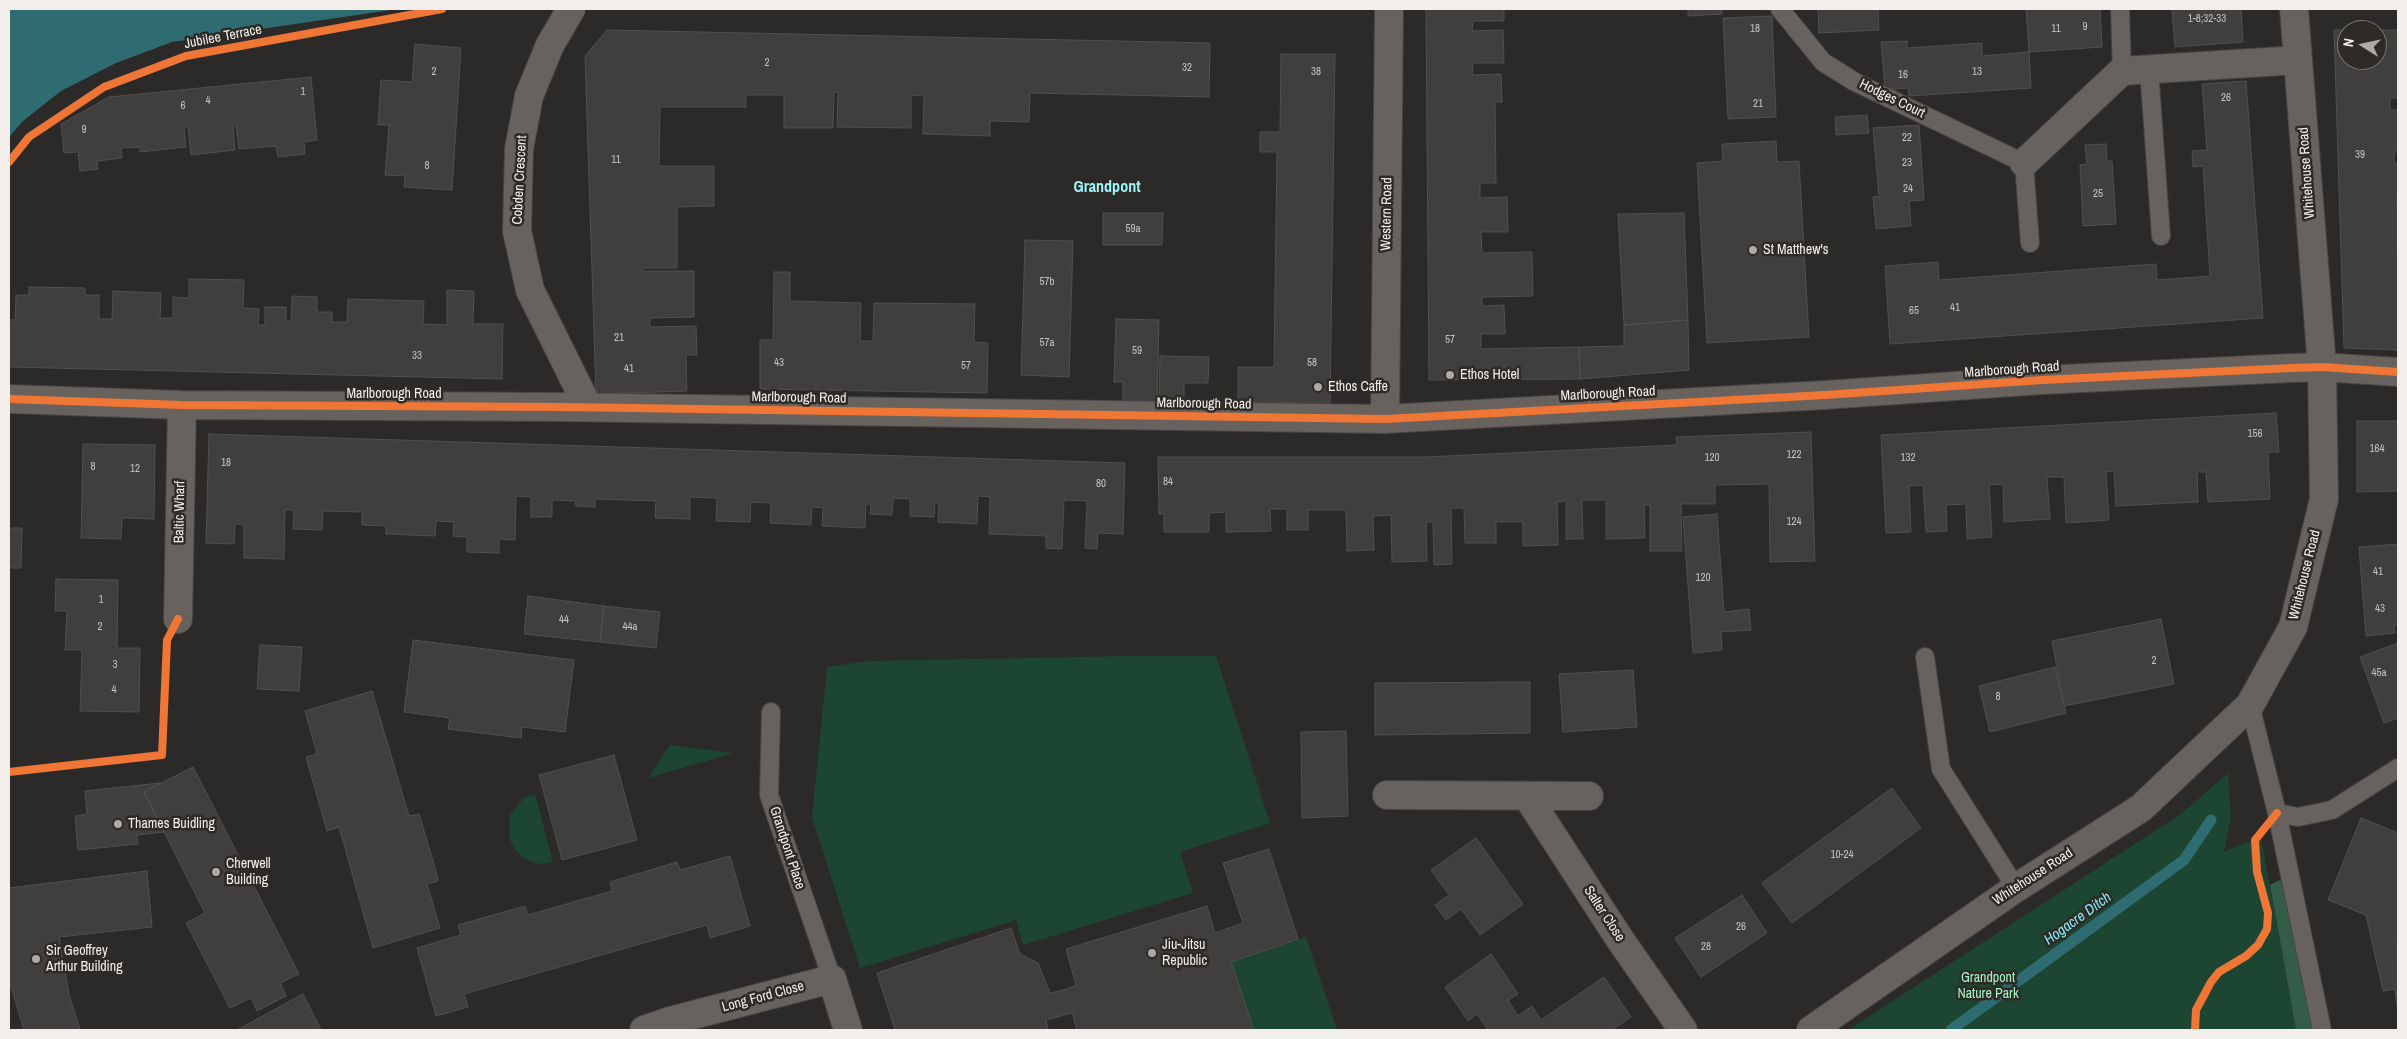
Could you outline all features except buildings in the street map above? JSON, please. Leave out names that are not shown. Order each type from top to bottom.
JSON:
[{"type":"street","name":"Cobden Crescent","points":[[571,9],[550,45],[529,96],[518,149],[517,231],[530,290],[588,407]]},
{"type":"street","name":"Western Road","points":[[1385,419],[1389,9]]},
{"type":"street","name":"Whitehouse Road","points":[[1811,1030],[2016,888],[2141,808],[2250,705],[2293,628],[2324,499],[2322,367],[2294,9]]},
{"type":"street","points":[[2024,163],[2122,71],[2298,60]]},
{"type":"street","name":"Marlborough Road","points":[[9,399],[182,405],[588,407],[1385,419],[1825,395],[2042,380],[2322,367],[2398,372]]},
{"type":"street","name":"Baltic Wharf","points":[[178,619],[182,405]]},
{"type":"street","points":[[1387,796],[1589,796]]},
{"type":"street","name":"Salter Close","points":[[1527,796],[1619,938],[1683,1030]]},
{"type":"street","points":[[832,979],[848,1030]]},
{"type":"street","name":"Long Ford Close","points":[[644,1030],[832,979]]},
{"type":"lane","name":"Hodges Court","points":[[1780,9],[1823,62],[1855,82],[2024,163]]},
{"type":"lane","points":[[2120,9],[2122,71]]},
{"type":"lane","points":[[2149,69],[2161,236]]},
{"type":"lane","points":[[2024,163],[2030,243]]},
{"type":"lane","points":[[1925,657],[1941,770],[2016,888]]},
{"type":"lane","points":[[2250,705],[2277,813],[2322,1030]]},
{"type":"lane","name":"Grandpont Place","points":[[771,712],[769,795],[832,979]]},
{"type":"lane","points":[[2277,813],[2298,817],[2332,810],[2398,768]]},
{"type":"green space","points":[[1216,656],[1270,823],[1180,852],[1193,893],[1023,945],[1016,920],[860,968],[812,817],[827,667],[869,661]]},
{"type":"green space","points":[[670,745],[734,753],[648,778]]},
{"type":"green space","name":"Grandpont Nature Park","points":[[2228,773],[2231,816],[2224,852],[2261,838],[2296,1030],[1848,1030],[2181,814]]},
{"type":"green space","points":[[535,794],[553,862],[542,864],[531,862],[521,856],[509,838],[510,815],[524,798]]},
{"type":"green space","points":[[2282,879],[2313,1030],[2296,1030],[2270,885]]},
{"type":"green space","points":[[1306,937],[1337,1030],[1254,1030],[1231,962]]},
{"type":"water","points":[[9,9],[398,9],[172,42],[116,63],[61,91],[23,121],[9,137]]},
{"type":"waterway","name":"Hogacre Ditch","points":[[1951,1030],[2184,860],[2211,820]]},
{"type":"cycle path","name":"Jubilee Terrace","points":[[9,162],[29,137],[104,87],[186,56],[442,9]]},
{"type":"cycle path","points":[[9,399],[182,405],[561,407],[1385,419],[1825,395],[2042,380],[2291,368],[2322,367],[2398,372]]},
{"type":"cycle path","points":[[9,772],[162,755],[167,640],[178,619]]},
{"type":"cycle path","points":[[2195,1030],[2196,1010],[2211,982],[2219,972],[2246,956],[2258,945],[2267,929],[2268,913],[2257,872],[2255,840],[2277,813]]},
{"type":"place","name":"St Matthew's","points":[[1753,250]]},
{"type":"place","name":"Ethos Hotel","points":[[1450,375]]},
{"type":"place","name":"Ethos Caffe","points":[[1318,387]]},
{"type":"place","name":"Thames Buidling","points":[[118,824]]},
{"type":"place","name":"Cherwell Building","points":[[216,872]]},
{"type":"place","name":"Jiu-Jitsu Republic","points":[[1152,953]]},
{"type":"place","name":"Sir Geoffrey Arthur Building","points":[[36,959]]},
{"type":"district","name":"Grandpont","points":[[1107,188]]}]
